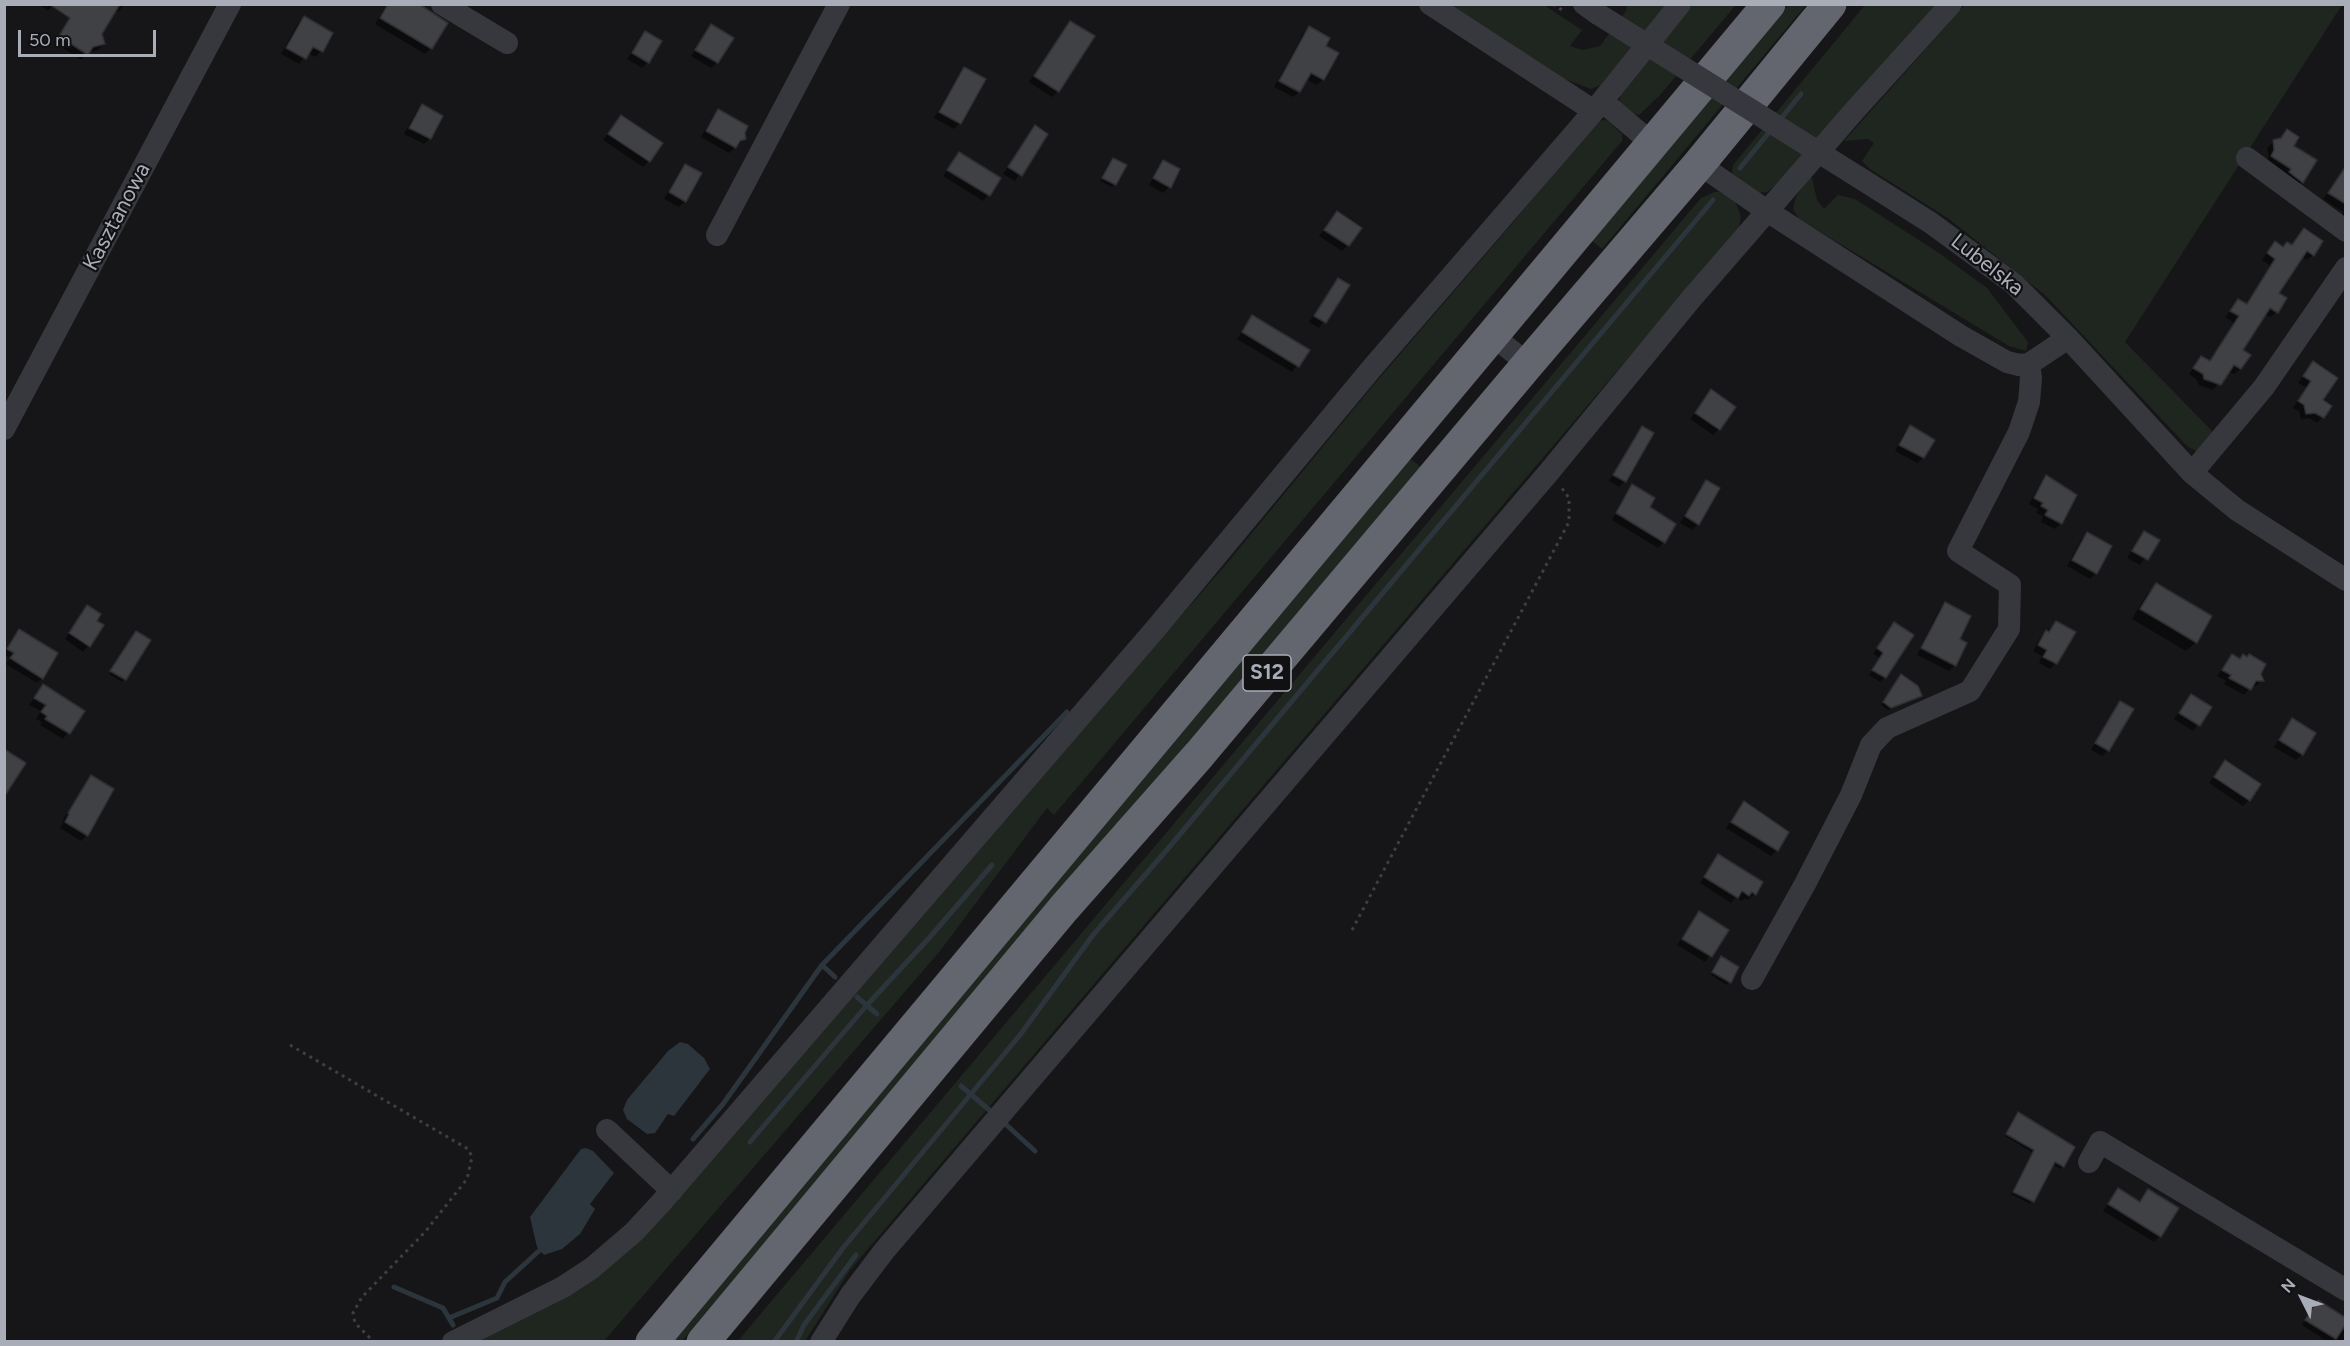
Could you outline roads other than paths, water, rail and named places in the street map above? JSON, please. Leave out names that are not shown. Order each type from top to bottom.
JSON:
[{"type":"highway","name":"S12","points":[[652,1341],[1492,335],[1654,145],[1769,4]]},
{"type":"highway","name":"S12","points":[[703,1341],[1056,917],[1199,755],[1528,364],[1700,164],[1830,4]]},
{"type":"street","name":"Kasztanowa","points":[[7,416],[230,4]]},
{"type":"street","points":[[442,4],[507,43]]},
{"type":"street","points":[[717,235],[838,4]]},
{"type":"street","points":[[1430,4],[1598,106],[1654,145]]},
{"type":"street","points":[[453,1341],[563,1287],[592,1268],[634,1232],[672,1191],[1143,644],[1372,368],[1598,106],[1680,4]]},
{"type":"street","points":[[821,1341],[850,1296],[884,1251],[1549,472],[1691,299],[1855,110],[1951,4]]},
{"type":"street","name":"Lubelska","points":[[1591,9],[1931,223],[1995,268],[2027,296],[2068,338],[2192,473],[2237,510],[2346,580]]},
{"type":"street","points":[[2247,158],[2346,231]]},
{"type":"street","points":[[1700,164],[1767,212],[1960,336],[2007,362],[2019,365],[2029,364],[2068,338]]},
{"type":"street","points":[[2192,473],[2264,387],[2346,268]]},
{"type":"street","points":[[1492,335],[1528,364]]},
{"type":"street","points":[[1752,979],[1851,795],[1871,745],[1887,728],[1970,691],[2009,629],[2010,585],[1958,551],[2019,432],[2029,402],[2031,378],[2029,364]]},
{"type":"street","points":[[607,1130],[672,1191]]},
{"type":"street","points":[[2089,1162],[2100,1142],[2346,1290]]},
{"type":"waterway","points":[[1779,121],[1801,94]]},
{"type":"waterway","points":[[1740,168],[1771,130]]},
{"type":"waterway","points":[[774,1342],[843,1248],[1020,1035],[1093,935],[1713,200]]},
{"type":"waterway","points":[[693,1139],[723,1104],[822,965],[1067,712]]},
{"type":"waterway","points":[[750,1142],[867,1005],[992,865]]},
{"type":"waterway","points":[[822,965],[835,977]]},
{"type":"waterway","points":[[857,997],[877,1014]]},
{"type":"waterway","points":[[961,1086],[994,1114]]},
{"type":"waterway","points":[[1001,1120],[1035,1151]]},
{"type":"waterway","points":[[449,1318],[497,1298],[505,1282],[540,1250]]},
{"type":"waterway","points":[[796,1342],[804,1325],[856,1255]]},
{"type":"waterway","points":[[394,1287],[443,1308],[453,1325]]}]
